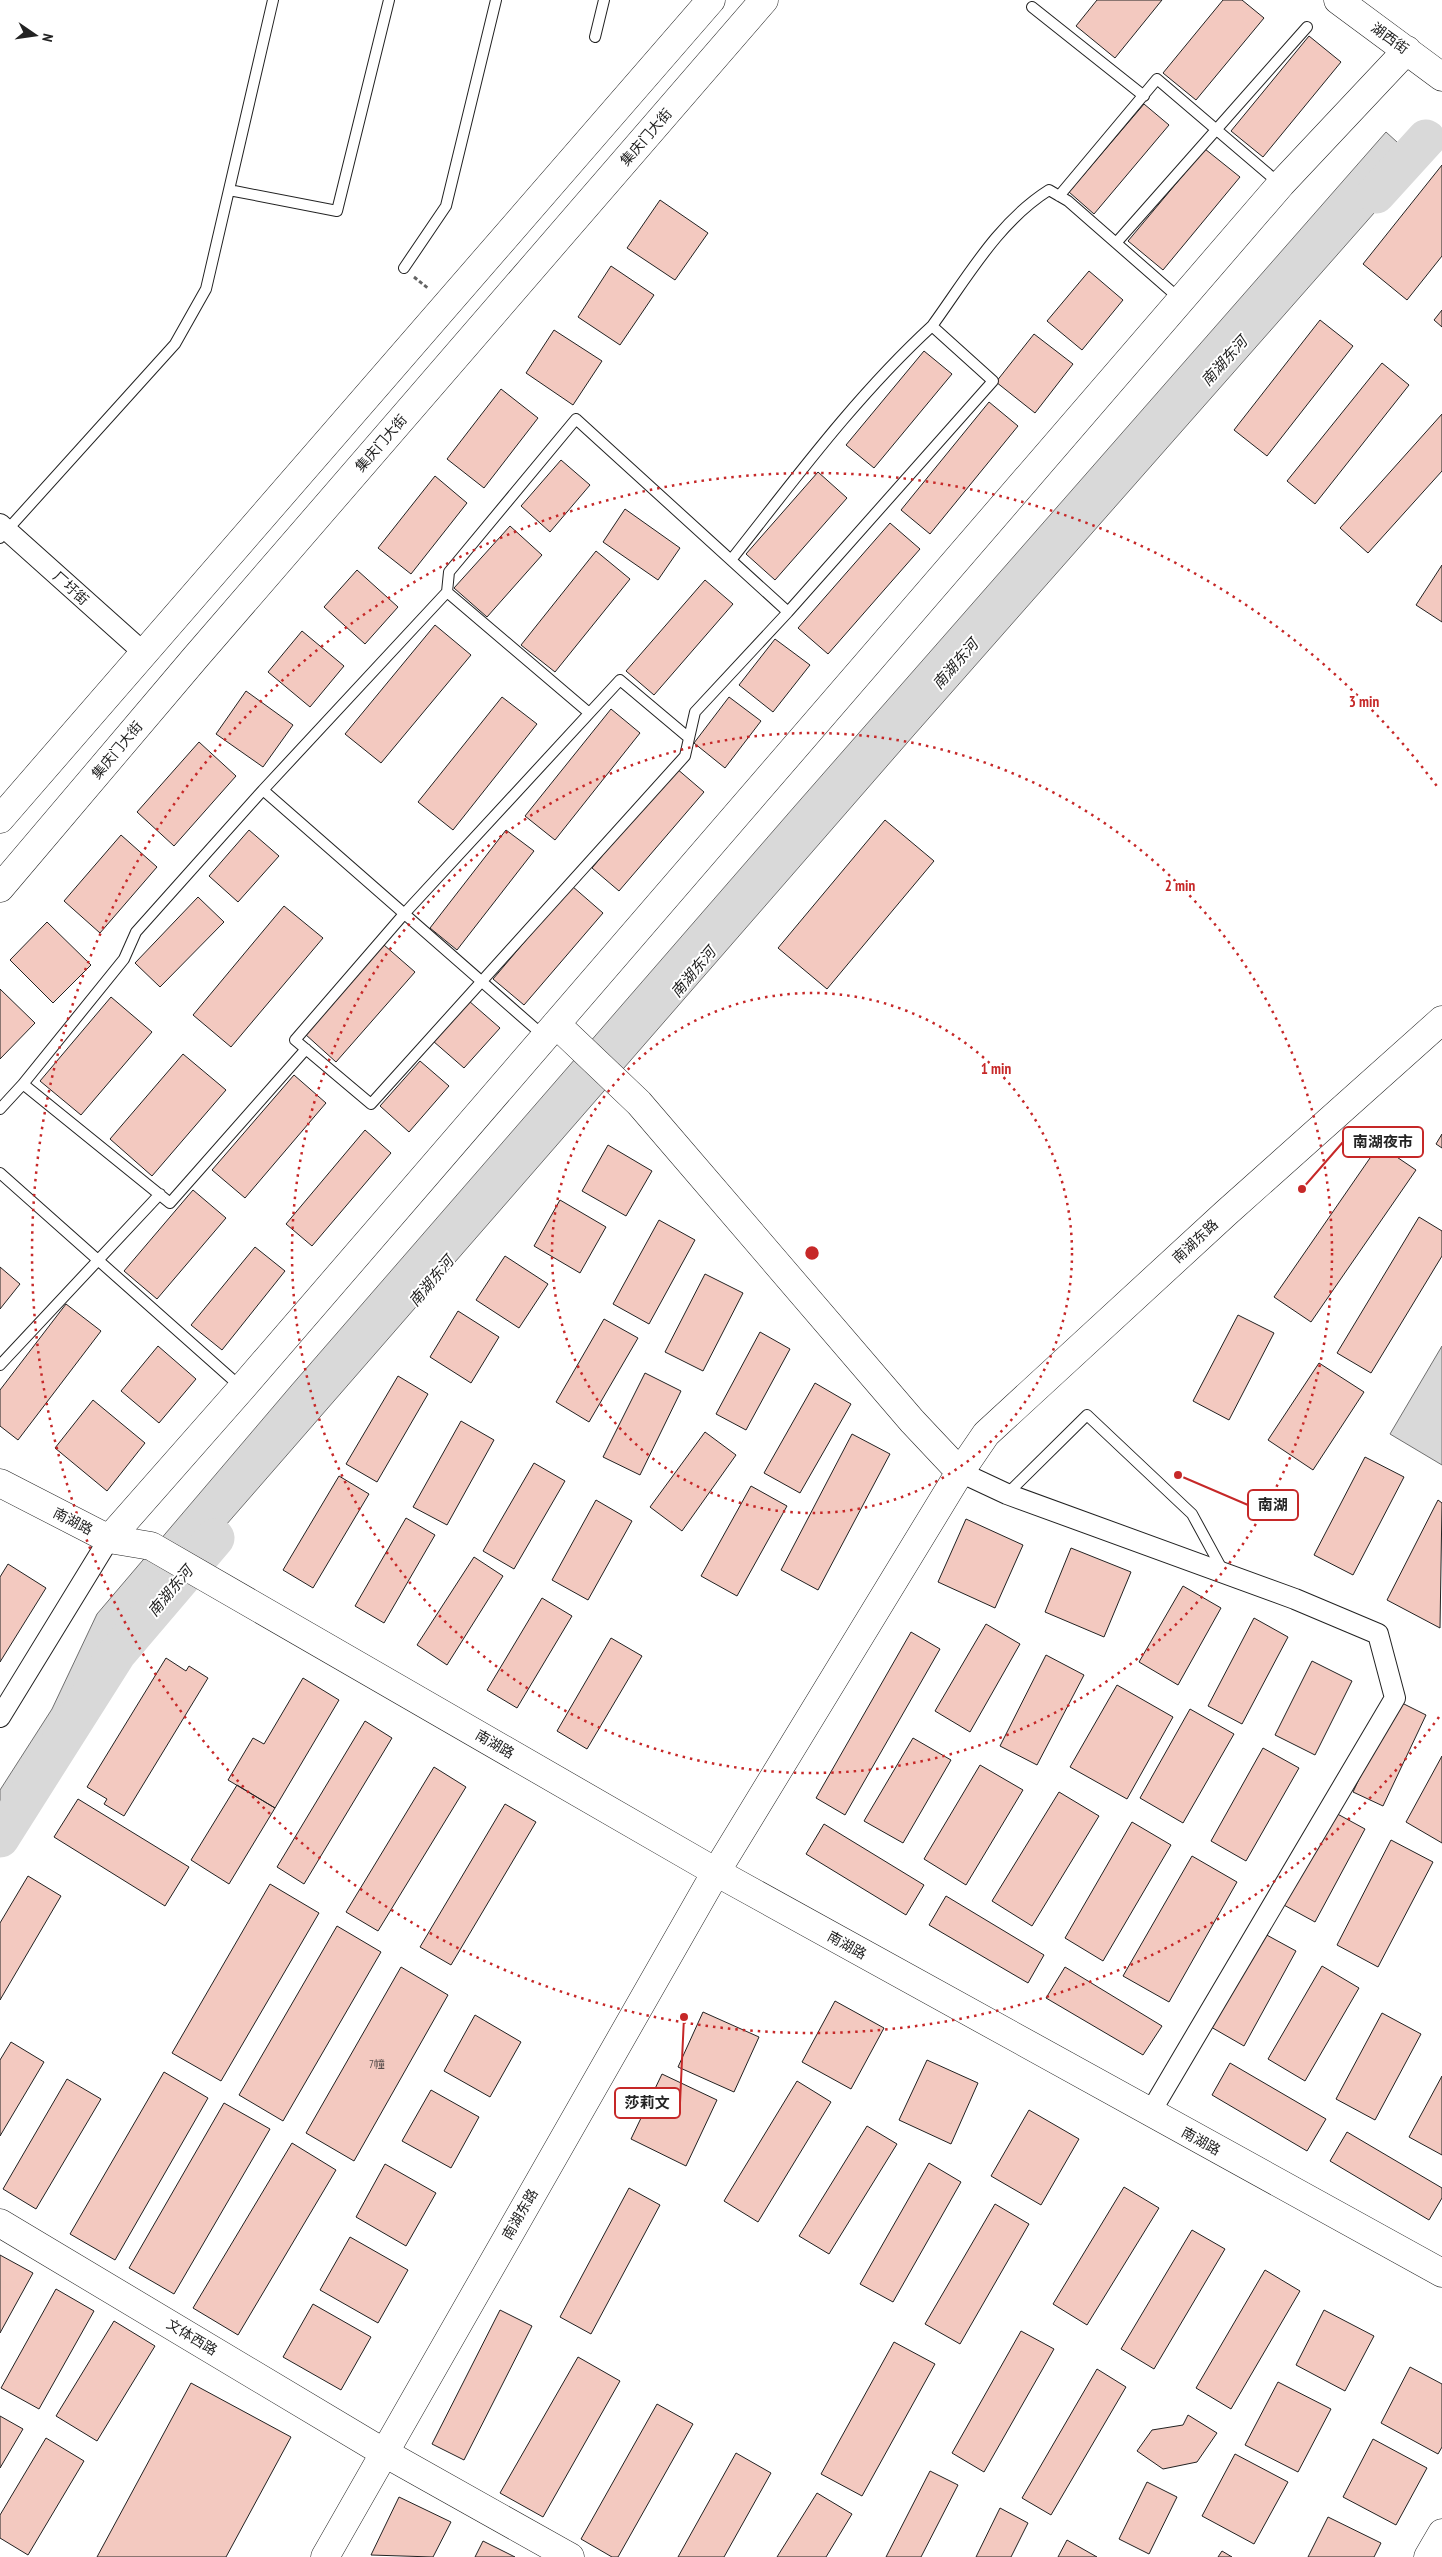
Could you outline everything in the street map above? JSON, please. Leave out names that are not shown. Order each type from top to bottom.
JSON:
[{"type":"street","points":[[0,819],[711,0]]},
{"type":"street","name":"集庆门大街","points":[[0,888],[194,658],[764,0]]},
{"type":"street","name":"湖西街","points":[[1338,0],[1442,76]]},
{"type":"street","points":[[0,1717],[109,1539],[242,1388],[1281,184],[1407,50]]},
{"type":"street","name":"厂圩街","points":[[3,531],[143,652]]},
{"type":"street","name":"南湖东路","points":[[325,2557],[383,2452],[716,1872],[960,1472],[986,1434],[1226,1213],[1442,1020]]},
{"type":"street","points":[[551,1030],[592,1060],[639,1102],[912,1421],[960,1472],[1007,1494],[1295,1599],[1378,1634],[1395,1698],[1150,2113]]},
{"type":"street","name":"南湖路","points":[[0,1483],[109,1539],[151,1546],[716,1872],[1442,2273]]},
{"type":"street","name":"文体西路","points":[[0,2223],[383,2452],[570,2557]]},
{"type":"street","points":[[1428,2557],[1442,2533]]},
{"type":"lane","points":[[3,531],[175,344],[206,289],[273,0]]},
{"type":"lane","points":[[229,190],[337,211],[389,0]]},
{"type":"lane","points":[[404,268],[446,206],[496,0]]},
{"type":"lane","points":[[595,37],[604,0]]},
{"type":"lane","points":[[1032,7],[1144,96]]},
{"type":"lane","points":[[1116,243],[1307,27]]},
{"type":"lane","points":[[1059,196],[1157,79],[1281,184]]},
{"type":"lane","points":[[731,560],[842,420],[908,348],[932,326],[1001,232],[1032,200],[1049,190],[1068,201],[1181,300]]},
{"type":"lane","points":[[689,738],[620,680],[588,712],[404,914],[295,1040],[371,1104],[685,756],[695,712],[788,612],[993,381],[932,326]]},
{"type":"lane","points":[[0,1109],[124,959],[136,932],[263,790],[447,592],[449,572],[576,420],[788,612]]},
{"type":"lane","points":[[447,592],[588,712]]},
{"type":"lane","points":[[263,790],[481,981],[551,1030]]},
{"type":"lane","points":[[22,1084],[170,1203],[306,1049]]},
{"type":"lane","points":[[0,1173],[242,1388]]},
{"type":"lane","points":[[0,1366],[160,1194]]},
{"type":"lane","points":[[1007,1494],[1087,1415],[1192,1514],[1224,1574]]},
{"type":"path","points":[[404,268],[446,304]]},
{"type":"water","points":[[1386,132],[1419,162],[914,735],[91,1680],[0,1831],[0,1790],[52,1709],[97,1614],[291,1386],[794,807]]},
{"type":"water","points":[[1442,1346],[1442,1465],[1390,1434]]},
{"type":"building","points":[[1097,0],[1162,0],[1115,58],[1076,26]]},
{"type":"building","points":[[1223,0],[1242,0],[1264,18],[1196,100],[1163,73]]},
{"type":"building","points":[[1309,36],[1341,62],[1263,157],[1231,131]]},
{"type":"building","points":[[1144,104],[1169,125],[1094,214],[1069,192]]},
{"type":"building","points":[[1205,149],[1240,177],[1163,270],[1128,241]]},
{"type":"building","points":[[1442,165],[1442,256],[1407,300],[1363,264]]},
{"type":"building","points":[[660,200],[708,233],[675,280],[627,248]]},
{"type":"building","points":[[611,266],[654,295],[620,345],[578,317]]},
{"type":"building","points":[[1089,271],[1123,300],[1082,350],[1047,321]]},
{"type":"building","points":[[1442,310],[1442,327],[1434,320]]},
{"type":"building","points":[[1320,320],[1353,346],[1267,456],[1234,430]]},
{"type":"building","points":[[554,330],[602,361],[573,405],[526,373]]},
{"type":"building","points":[[1034,334],[1073,364],[1035,413],[996,382]]},
{"type":"building","points":[[924,351],[952,374],[874,468],[846,445]]},
{"type":"building","points":[[1382,363],[1409,385],[1315,504],[1287,481]]},
{"type":"building","points":[[501,389],[538,418],[484,488],[447,459]]},
{"type":"building","points":[[989,402],[1018,426],[930,534],[901,510]]},
{"type":"building","points":[[1442,414],[1442,471],[1368,553],[1340,528]]},
{"type":"building","points":[[561,460],[590,485],[550,532],[521,506]]},
{"type":"building","points":[[818,472],[847,498],[775,580],[746,554]]},
{"type":"building","points":[[435,476],[467,503],[411,574],[378,548]]},
{"type":"building","points":[[625,509],[680,548],[658,580],[603,542]]},
{"type":"building","points":[[890,523],[920,549],[828,654],[798,628]]},
{"type":"building","points":[[510,526],[542,555],[487,617],[454,588]]},
{"type":"building","points":[[596,551],[630,579],[555,672],[521,645]]},
{"type":"building","points":[[1442,565],[1442,622],[1416,605]]},
{"type":"building","points":[[357,570],[398,607],[365,644],[324,607]]},
{"type":"building","points":[[705,580],[733,604],[654,695],[626,671]]},
{"type":"building","points":[[435,625],[471,655],[381,763],[345,734]]},
{"type":"building","points":[[302,631],[344,666],[310,707],[268,672]]},
{"type":"building","points":[[775,639],[810,665],[773,712],[739,685]]},
{"type":"building","points":[[246,691],[293,725],[263,767],[216,734]]},
{"type":"building","points":[[502,697],[537,724],[453,830],[418,802]]},
{"type":"building","points":[[729,697],[761,721],[725,768],[694,743]]},
{"type":"building","points":[[611,709],[640,733],[555,840],[525,816]]},
{"type":"building","points":[[199,742],[236,776],[174,846],[137,812]]},
{"type":"building","points":[[676,768],[704,792],[619,891],[592,868]]},
{"type":"building","points":[[885,820],[934,861],[827,989],[778,948]]},
{"type":"building","points":[[249,830],[279,856],[238,902],[209,876]]},
{"type":"building","points":[[506,830],[534,851],[457,950],[430,928]]},
{"type":"building","points":[[121,835],[157,867],[100,933],[64,901]]},
{"type":"building","points":[[572,886],[603,913],[524,1005],[493,979]]},
{"type":"building","points":[[198,897],[224,922],[160,987],[135,963]]},
{"type":"building","points":[[284,906],[323,938],[231,1047],[193,1015]]},
{"type":"building","points":[[47,922],[91,965],[53,1003],[10,960]]},
{"type":"building","points":[[384,945],[415,972],[336,1062],[305,1034]]},
{"type":"building","points":[[0,989],[35,1023],[0,1059]]},
{"type":"building","points":[[111,997],[152,1032],[81,1115],[40,1081]]},
{"type":"building","points":[[469,1001],[500,1028],[464,1068],[433,1041]]},
{"type":"building","points":[[183,1054],[226,1090],[152,1176],[110,1139]]},
{"type":"building","points":[[420,1061],[449,1086],[409,1132],[380,1106]]},
{"type":"building","points":[[294,1075],[326,1103],[245,1198],[212,1170]]},
{"type":"building","points":[[365,1130],[391,1153],[312,1246],[286,1224]]},
{"type":"building","points":[[1442,1134],[1442,1148],[1436,1144]]},
{"type":"building","points":[[608,1145],[652,1171],[626,1216],[582,1191]]},
{"type":"building","points":[[1379,1145],[1416,1170],[1311,1322],[1274,1297]]},
{"type":"building","points":[[193,1190],[226,1218],[157,1299],[124,1271]]},
{"type":"building","points":[[560,1200],[606,1227],[580,1273],[534,1246]]},
{"type":"building","points":[[1419,1217],[1442,1231],[1442,1256],[1371,1373],[1337,1353]]},
{"type":"building","points":[[659,1220],[695,1240],[649,1324],[613,1304]]},
{"type":"building","points":[[255,1247],[285,1271],[222,1350],[191,1325]]},
{"type":"building","points":[[505,1256],[548,1284],[519,1328],[476,1300]]},
{"type":"building","points":[[0,1267],[20,1284],[0,1309]]},
{"type":"building","points":[[705,1274],[743,1293],[703,1371],[665,1352]]},
{"type":"building","points":[[66,1304],[101,1331],[18,1440],[0,1426],[0,1390]]},
{"type":"building","points":[[458,1311],[499,1337],[471,1383],[430,1357]]},
{"type":"building","points":[[1238,1315],[1274,1333],[1229,1420],[1193,1401]]},
{"type":"building","points":[[604,1319],[638,1338],[589,1422],[556,1402]]},
{"type":"building","points":[[760,1332],[790,1349],[746,1430],[716,1414]]},
{"type":"building","points":[[158,1346],[196,1379],[159,1423],[121,1391]]},
{"type":"building","points":[[1319,1363],[1364,1392],[1313,1470],[1268,1440]]},
{"type":"building","points":[[645,1373],[681,1391],[640,1475],[603,1457]]},
{"type":"building","points":[[398,1376],[428,1394],[377,1482],[346,1464]]},
{"type":"building","points":[[815,1383],[851,1404],[800,1493],[764,1473]]},
{"type":"building","points":[[93,1400],[145,1443],[107,1491],[55,1448]]},
{"type":"building","points":[[461,1421],[494,1440],[447,1525],[413,1507]]},
{"type":"building","points":[[705,1432],[736,1455],[682,1531],[650,1507]]},
{"type":"building","points":[[852,1434],[890,1454],[818,1590],[781,1570]]},
{"type":"building","points":[[1365,1457],[1404,1477],[1353,1575],[1314,1555]]},
{"type":"building","points":[[534,1463],[565,1481],[514,1569],[483,1551]]},
{"type":"building","points":[[339,1476],[369,1494],[313,1588],[283,1570]]},
{"type":"building","points":[[751,1486],[787,1506],[737,1596],[701,1576]]},
{"type":"building","points":[[596,1500],[632,1521],[588,1600],[552,1580]]},
{"type":"building","points":[[1438,1500],[1442,1503],[1440,1628],[1387,1600]]},
{"type":"building","points":[[406,1518],[435,1535],[384,1623],[355,1606]]},
{"type":"building","points":[[966,1519],[1023,1545],[995,1608],[938,1582]]},
{"type":"building","points":[[1071,1548],[1131,1572],[1104,1637],[1045,1612]]},
{"type":"building","points":[[474,1557],[503,1576],[447,1665],[417,1645]]},
{"type":"building","points":[[8,1564],[46,1588],[0,1662],[0,1577]]},
{"type":"building","points":[[1183,1586],[1221,1608],[1178,1685],[1139,1662]]},
{"type":"building","points":[[542,1598],[572,1616],[517,1708],[487,1690]]},
{"type":"building","points":[[1254,1618],[1288,1637],[1242,1724],[1208,1706]]},
{"type":"building","points":[[986,1624],[1020,1644],[970,1732],[935,1711]]},
{"type":"building","points":[[911,1632],[940,1649],[845,1815],[816,1798]]},
{"type":"building","points":[[611,1638],[642,1656],[587,1749],[557,1731]]},
{"type":"building","points":[[1046,1655],[1084,1675],[1037,1765],[1000,1746]]},
{"type":"building","points":[[166,1658],[186,1671],[189,1666],[208,1678],[124,1816],[104,1804],[107,1799],[87,1787]]},
{"type":"building","points":[[1312,1661],[1352,1681],[1315,1755],[1275,1735]]},
{"type":"building","points":[[303,1678],[339,1700],[275,1808],[228,1780],[253,1738],[264,1744]]},
{"type":"building","points":[[1117,1685],[1173,1717],[1127,1799],[1070,1767]]},
{"type":"building","points":[[1396,1700],[1426,1715],[1383,1806],[1353,1792]]},
{"type":"building","points":[[1190,1709],[1234,1734],[1183,1823],[1140,1798]]},
{"type":"building","points":[[365,1721],[392,1738],[304,1884],[277,1867]]},
{"type":"building","points":[[913,1738],[951,1760],[903,1843],[864,1821]]},
{"type":"building","points":[[1263,1748],[1299,1768],[1246,1861],[1211,1841]]},
{"type":"building","points":[[1442,1756],[1442,1843],[1406,1822]]},
{"type":"building","points":[[980,1765],[1023,1790],[966,1885],[924,1859]]},
{"type":"building","points":[[434,1767],[466,1787],[378,1931],[346,1912]]},
{"type":"building","points":[[237,1785],[275,1808],[229,1884],[191,1860]]},
{"type":"building","points":[[1059,1792],[1099,1816],[1032,1926],[992,1901]]},
{"type":"building","points":[[78,1799],[189,1867],[165,1906],[54,1837]]},
{"type":"building","points":[[505,1804],[536,1822],[451,1965],[420,1947]]},
{"type":"building","points":[[1332,1811],[1365,1829],[1315,1922],[1282,1904]]},
{"type":"building","points":[[1132,1822],[1171,1845],[1103,1961],[1065,1938]]},
{"type":"building","points":[[824,1824],[924,1885],[906,1915],[806,1854]]},
{"type":"building","points":[[1391,1840],[1433,1862],[1378,1967],[1337,1945]]},
{"type":"building","points":[[1192,1856],[1237,1882],[1169,2002],[1123,1976]]},
{"type":"building","points":[[28,1876],[61,1896],[0,2000],[0,1923]]},
{"type":"building","points":[[270,1884],[319,1913],[221,2081],[172,2053]]},
{"type":"building","points":[[946,1896],[1044,1955],[1028,1983],[929,1925]]},
{"type":"building","points":[[337,1926],[381,1952],[283,2121],[239,2095]]},
{"type":"building","points":[[1263,1933],[1296,1951],[1244,2046],[1211,2027]]},
{"type":"building","points":[[1322,1966],[1359,1988],[1305,2081],[1268,2059]]},
{"type":"building","points":[[401,1967],[448,1995],[354,2161],[306,2133]]},
{"type":"building","points":[[1065,1967],[1162,2026],[1143,2055],[1046,1998]]},
{"type":"building","points":[[835,2001],[884,2028],[851,2089],[802,2062]]},
{"type":"building","points":[[703,2012],[759,2037],[734,2092],[678,2067]]},
{"type":"building","points":[[1382,2013],[1421,2034],[1375,2120],[1336,2099]]},
{"type":"building","points":[[475,2015],[521,2042],[490,2097],[444,2071]]},
{"type":"building","points":[[11,2042],[44,2062],[0,2136],[0,2060]]},
{"type":"building","points":[[927,2060],[978,2083],[951,2144],[899,2120]]},
{"type":"building","points":[[1230,2063],[1326,2119],[1307,2151],[1212,2095]]},
{"type":"building","points":[[164,2072],[208,2098],[115,2260],[70,2234]]},
{"type":"building","points":[[662,2074],[717,2100],[686,2166],[631,2139]]},
{"type":"building","points":[[1442,2076],[1442,2155],[1409,2137]]},
{"type":"building","points":[[67,2079],[101,2099],[36,2209],[3,2189]]},
{"type":"building","points":[[797,2081],[831,2102],[758,2222],[724,2201]]},
{"type":"building","points":[[431,2090],[479,2117],[451,2168],[402,2141]]},
{"type":"building","points":[[224,2103],[270,2129],[174,2294],[129,2268]]},
{"type":"building","points":[[1029,2110],[1079,2139],[1041,2205],[991,2176]]},
{"type":"building","points":[[867,2126],[897,2144],[829,2254],[799,2236]]},
{"type":"building","points":[[1347,2132],[1442,2188],[1442,2198],[1429,2220],[1330,2161]]},
{"type":"building","points":[[292,2143],[336,2170],[238,2335],[193,2308]]},
{"type":"building","points":[[929,2163],[961,2182],[893,2302],[860,2284]]},
{"type":"building","points":[[385,2164],[436,2193],[406,2246],[356,2217]]},
{"type":"building","points":[[1124,2187],[1159,2208],[1087,2325],[1053,2304]]},
{"type":"building","points":[[629,2188],[660,2205],[591,2334],[560,2317]]},
{"type":"building","points":[[995,2204],[1029,2224],[960,2344],[925,2324]]},
{"type":"building","points":[[1192,2230],[1225,2249],[1154,2369],[1121,2349]]},
{"type":"building","points":[[350,2237],[408,2270],[378,2323],[320,2290]]},
{"type":"building","points":[[0,2255],[33,2273],[0,2333]]},
{"type":"building","points":[[1265,2270],[1300,2291],[1231,2409],[1196,2388]]},
{"type":"building","points":[[56,2289],[94,2311],[39,2409],[1,2388]]},
{"type":"building","points":[[313,2304],[371,2337],[341,2390],[283,2357]]},
{"type":"building","points":[[500,2310],[532,2326],[464,2460],[432,2444]]},
{"type":"building","points":[[1324,2310],[1374,2336],[1345,2391],[1296,2365]]},
{"type":"building","points":[[114,2321],[155,2346],[97,2441],[56,2416]]},
{"type":"building","points":[[1021,2331],[1054,2349],[984,2472],[952,2453]]},
{"type":"building","points":[[894,2342],[935,2364],[862,2496],[821,2474]]},
{"type":"building","points":[[578,2357],[620,2381],[543,2517],[500,2493]]},
{"type":"building","points":[[1410,2367],[1442,2384],[1442,2447],[1438,2454],[1381,2423]]},
{"type":"building","points":[[1097,2369],[1126,2387],[1051,2515],[1022,2498]]},
{"type":"building","points":[[1278,2382],[1331,2409],[1298,2472],[1245,2445]]},
{"type":"building","points":[[191,2383],[291,2437],[226,2557],[97,2557]]},
{"type":"building","points":[[657,2404],[693,2424],[618,2557],[612,2557],[581,2539]]},
{"type":"building","points":[[1188,2415],[1217,2433],[1197,2462],[1163,2469],[1137,2451],[1152,2430],[1183,2425]]},
{"type":"building","points":[[0,2416],[23,2429],[0,2468]]},
{"type":"building","points":[[46,2438],[84,2461],[28,2555],[0,2538],[0,2515]]},
{"type":"building","points":[[1373,2439],[1427,2468],[1396,2525],[1343,2497]]},
{"type":"building","points":[[736,2453],[771,2473],[724,2557],[678,2557]]},
{"type":"building","points":[[1235,2454],[1288,2482],[1254,2544],[1202,2516]]},
{"type":"building","points":[[930,2471],[958,2485],[921,2557],[886,2557]]},
{"type":"building","points":[[1147,2482],[1177,2497],[1149,2554],[1119,2539]]},
{"type":"building","points":[[817,2493],[852,2514],[826,2557],[777,2557]]},
{"type":"building","points":[[399,2497],[451,2522],[433,2557],[371,2555]]},
{"type":"building","points":[[1000,2508],[1028,2523],[1011,2557],[976,2557]]},
{"type":"building","points":[[1328,2517],[1381,2543],[1374,2557],[1308,2557]]},
{"type":"building","points":[[1067,2540],[1097,2557],[1058,2557]]},
{"type":"building","points":[[483,2541],[515,2557],[475,2557]]},
{"type":"building","points":[[1222,2551],[1232,2557],[1218,2557]]},
{"type":"waterway","name":"南湖东河","points":[[1376,194],[1426,139]]},
{"type":"waterway","name":"南湖东河","points":[[0,1838],[117,1653],[215,1538]]},
{"type":"place","name":"南湖夜市","points":[[1302,1189]]},
{"type":"place","name":"南湖","points":[[1178,1475]]},
{"type":"place","name":"莎莉文","points":[[684,2017]]}]
